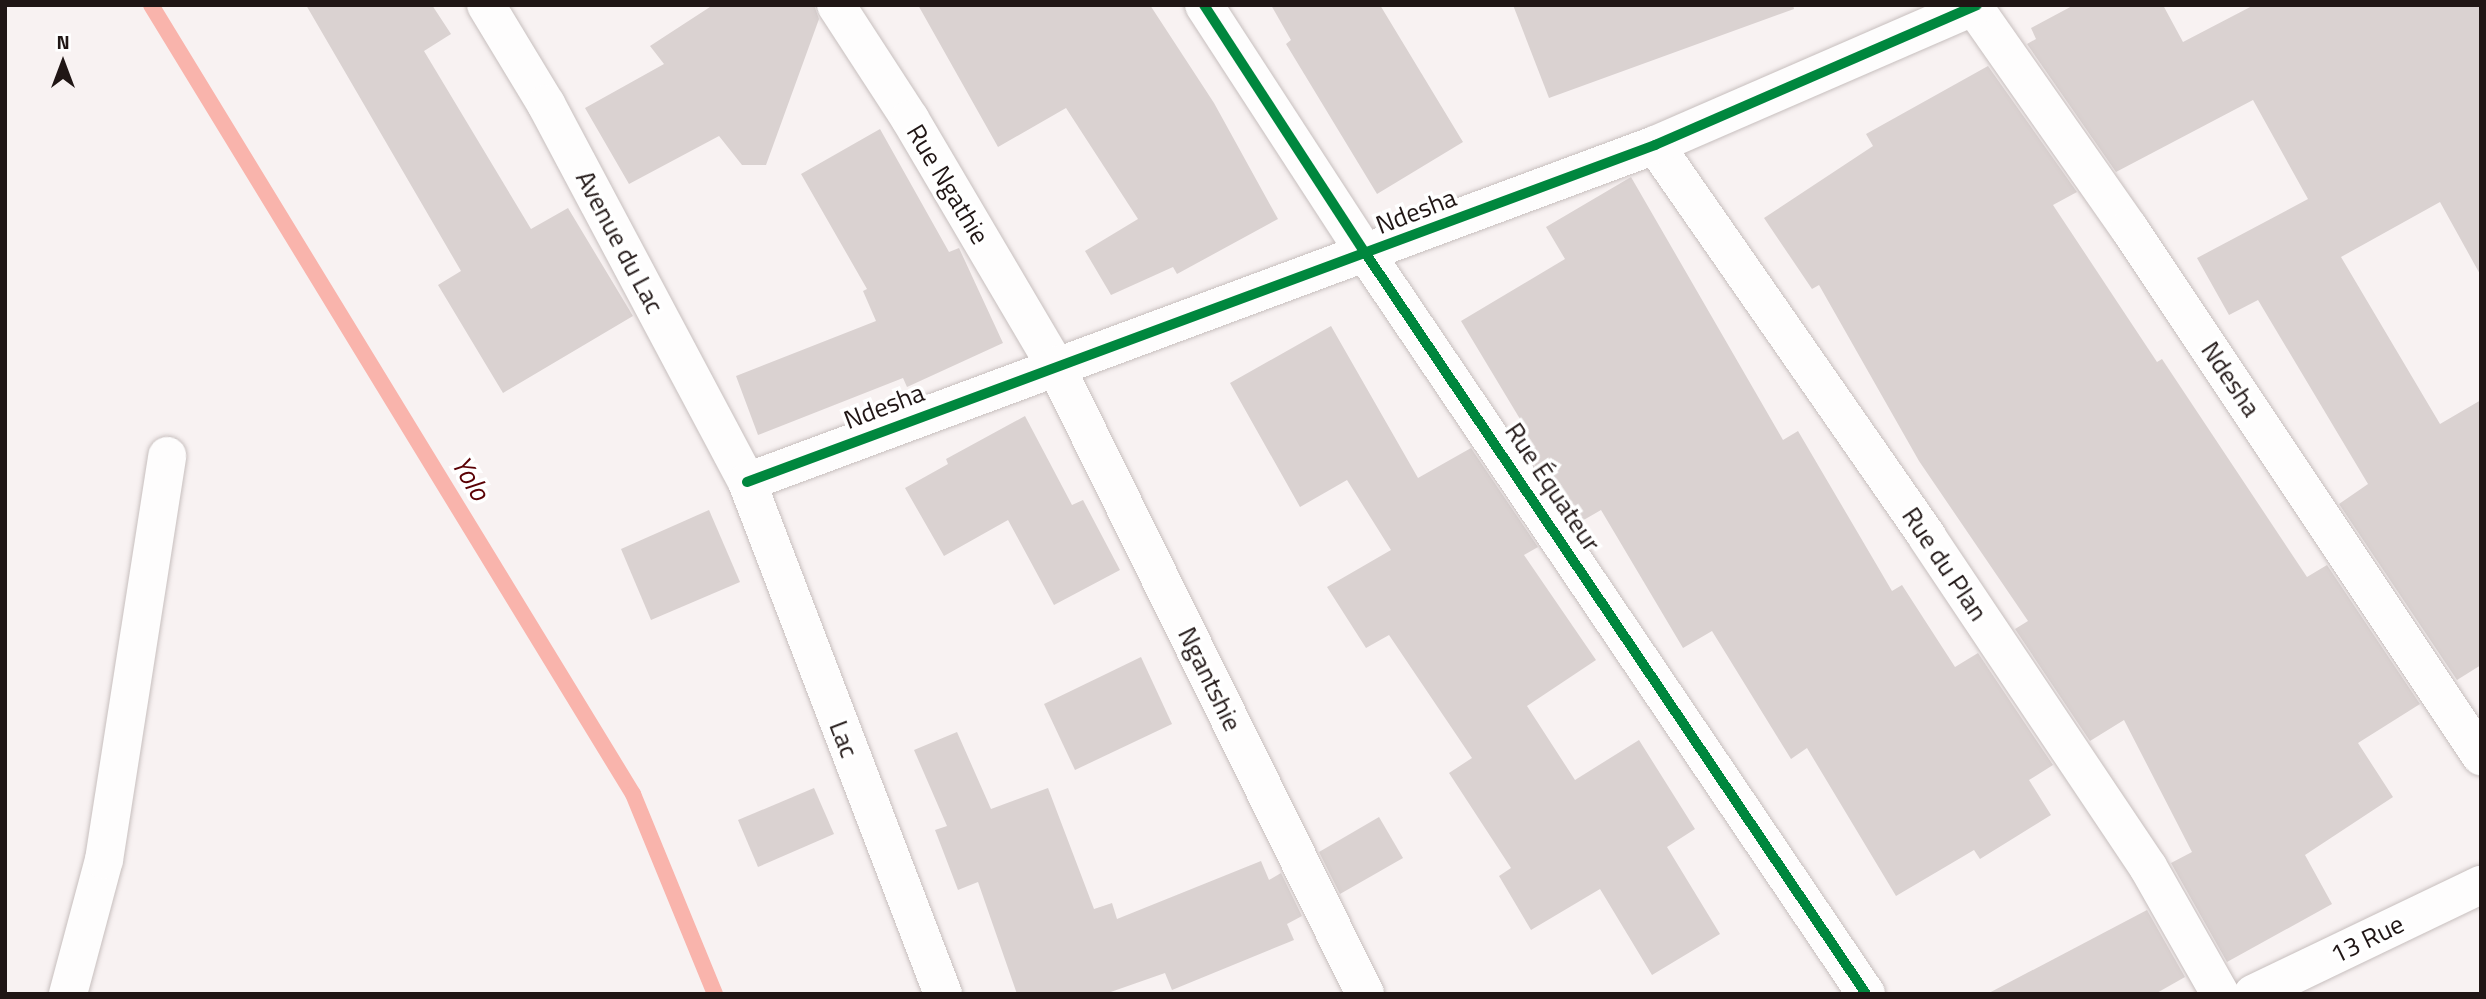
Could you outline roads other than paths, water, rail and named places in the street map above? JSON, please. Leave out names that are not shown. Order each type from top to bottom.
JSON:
[{"type":"street","name":"Avenue du Lac","points":[[486,5],[559,128],[747,482]]},
{"type":"street","name":"Rue Ngathie","points":[[836,5],[910,118],[1055,365]]},
{"type":"street","name":"Rue Équateur","points":[[1204,5],[1366,254],[1866,994]]},
{"type":"street","name":"Ndesha","points":[[747,482],[1055,365],[1366,254],[1654,145],[1975,6],[2129,228],[2481,756]]},
{"type":"street","name":"Rue du Plan","points":[[1654,145],[1927,537],[2148,867],[2220,994]]},
{"type":"street","name":"Ngantshie","points":[[1055,365],[1365,994]]},
{"type":"street","points":[[68,994],[104,860],[167,456]]},
{"type":"street","name":"Lac","points":[[747,482],[943,994]]},
{"type":"street","name":"13 Rue","points":[[2253,994],[2481,885]]},
{"type":"waterway","name":"Yolo","points":[[151,5],[633,794],[715,994]]}]
